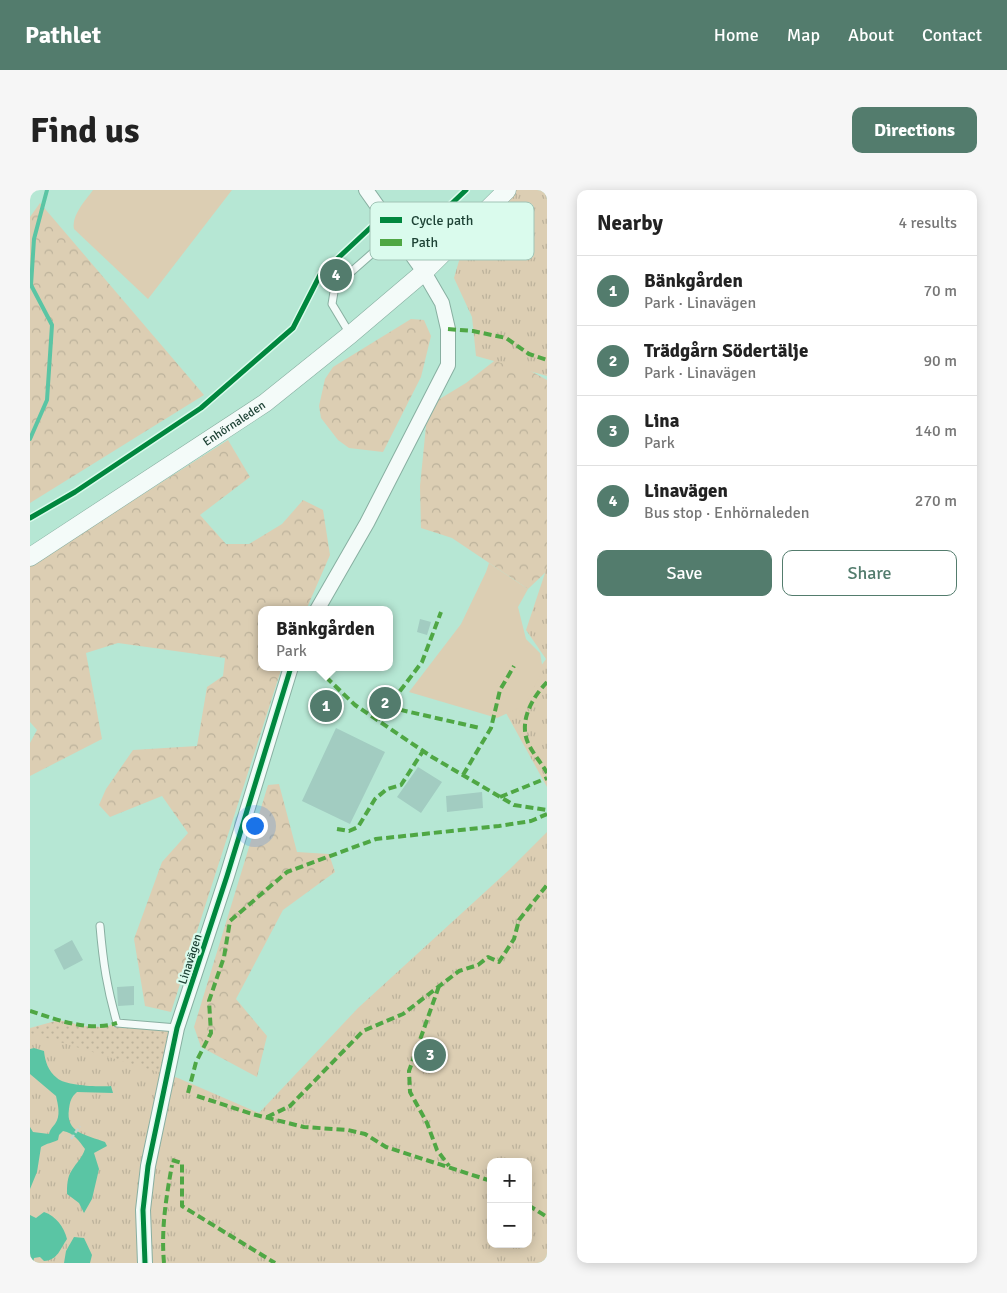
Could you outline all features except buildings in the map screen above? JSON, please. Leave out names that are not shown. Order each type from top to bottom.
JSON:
[{"type":"street","points":[[366,190],[374,202]]},
{"type":"street","name":"Enhörnaleden","points":[[495,202],[507,190]]},
{"type":"street","points":[[319,606],[367,523],[448,366],[448,329],[442,303],[415,260]]},
{"type":"street","name":"Enhörnaleden","points":[[30,557],[265,403],[351,334],[436,260]]},
{"type":"street","name":"Linavägen","points":[[145,1263],[143,1210],[148,1166],[177,1028],[227,876],[290,671]]},
{"type":"lane","points":[[351,334],[332,304],[335,286],[370,255]]},
{"type":"lane","points":[[100,926],[107,990],[117,1022],[177,1028]]},
{"type":"path","points":[[71,1138],[80,1126]]},
{"type":"green space","points":[[93,190],[232,190],[148,299],[74,229],[77,214]]},
{"type":"green space","points":[[515,190],[547,190],[547,376],[476,356],[472,317],[454,278],[459,260],[534,260],[534,202],[504,202]]},
{"type":"green space","points":[[40,203],[204,395],[30,503],[30,217]]},
{"type":"green space","points":[[411,319],[424,320],[431,336],[421,377],[383,452],[349,448],[338,440],[321,418],[319,406],[325,379],[333,367]]},
{"type":"green space","points":[[498,358],[527,369],[547,380],[547,571],[528,589],[452,538],[421,528],[420,486],[428,406],[466,383]]},
{"type":"green space","points":[[228,440],[250,477],[200,515],[226,544],[249,544],[282,524],[303,500],[323,510],[330,555],[308,606],[258,606],[258,671],[281,671],[171,1012],[145,1006],[134,939],[162,862],[188,833],[162,796],[110,817],[99,805],[106,789],[133,750],[197,746],[207,687],[223,676],[225,658],[118,643],[86,653],[102,739],[30,776],[30,743],[37,730],[30,722],[30,566]]},
{"type":"green space","points":[[489,563],[528,589],[518,607],[526,639],[540,653],[543,670],[525,705],[497,718],[409,692],[461,624]]},
{"type":"green space","points":[[547,567],[547,787],[506,713],[546,659],[526,630]]},
{"type":"green space","points":[[319,690],[342,701],[332,722],[309,711]]},
{"type":"green space","points":[[279,784],[297,852],[329,854],[335,872],[283,910],[236,999],[267,1036],[257,1077],[201,1047],[194,1027],[268,785]]},
{"type":"green space","points":[[547,832],[547,1263],[30,1263],[30,1033],[178,1078],[259,1113],[358,1008],[509,870]]},
{"type":"green space","points":[[59,1020],[84,1026],[104,1027],[117,1023],[177,1028],[164,1085],[30,1049],[30,1028]]},
{"type":"shaded area","points":[[34,1048],[44,1051],[49,1069],[61,1081],[83,1085],[111,1086],[113,1093],[77,1092],[70,1104],[70,1123],[74,1128],[85,1135],[105,1142],[107,1146],[94,1153],[99,1169],[92,1199],[84,1213],[79,1203],[67,1194],[67,1191],[69,1176],[85,1149],[76,1138],[67,1132],[63,1131],[59,1135],[58,1140],[41,1147],[37,1172],[30,1189],[30,1127],[33,1132],[49,1134],[57,1121],[58,1114],[56,1096],[30,1074],[30,1049]]},
{"type":"shaded area","points":[[44,1212],[59,1222],[67,1239],[53,1259],[44,1261],[40,1257],[34,1258],[33,1263],[30,1263],[30,1215],[36,1218]]},
{"type":"shaded area","points":[[74,1237],[84,1238],[92,1255],[90,1263],[64,1263],[66,1251]]},
{"type":"waterway","points":[[30,439],[47,400],[52,325],[31,285],[34,239],[47,190]]},
{"type":"marked path","points":[[448,329],[473,331],[506,338],[529,354],[547,360]]},
{"type":"marked path","points":[[378,720],[422,662],[441,612]]},
{"type":"marked path","points":[[463,775],[491,728],[500,690],[514,666]]},
{"type":"marked path","points":[[322,671],[355,705],[432,757],[514,805],[547,810]]},
{"type":"marked path","points":[[547,682],[531,704],[525,721],[526,738],[547,773]]},
{"type":"marked path","points":[[388,707],[480,728]]},
{"type":"marked path","points":[[337,829],[349,831],[358,827],[375,799],[387,789],[401,785],[423,751]]},
{"type":"marked path","points":[[500,797],[547,778]]},
{"type":"marked path","points":[[188,1093],[196,1062],[211,1033],[209,1001],[224,957],[230,921],[287,872],[376,839],[499,826],[531,821],[547,814]]},
{"type":"marked path","points":[[267,1117],[290,1106],[363,1031],[403,1014],[459,971],[478,965],[488,957],[499,962],[514,939],[519,920],[547,885]]},
{"type":"marked path","points":[[439,986],[409,1071],[410,1092],[427,1123],[437,1150],[449,1166]]},
{"type":"marked path","points":[[30,1011],[84,1026],[117,1023]]},
{"type":"marked path","points":[[197,1096],[252,1114],[304,1127],[348,1130],[365,1134],[386,1147],[487,1180]]},
{"type":"marked path","points":[[172,1160],[182,1163],[182,1206],[275,1263]]},
{"type":"marked path","points":[[164,1263],[164,1226],[172,1165]]},
{"type":"marked path","points":[[532,1208],[547,1217]]},
{"type":"cycle path","points":[[453,202],[466,190]]},
{"type":"cycle path","points":[[30,518],[75,492],[201,408],[293,328],[320,275],[370,228]]},
{"type":"cycle path","points":[[145,1263],[143,1210],[148,1166],[177,1028],[227,876],[290,671]]},
{"type":"place","name":"Linavägen","points":[[336,275]]},
{"type":"place","name":"Trädgårn Södertälje","points":[[385,703]]},
{"type":"place","name":"Bänkgården","points":[[326,706]]},
{"type":"place","name":"Lina","points":[[430,1055]]}]
